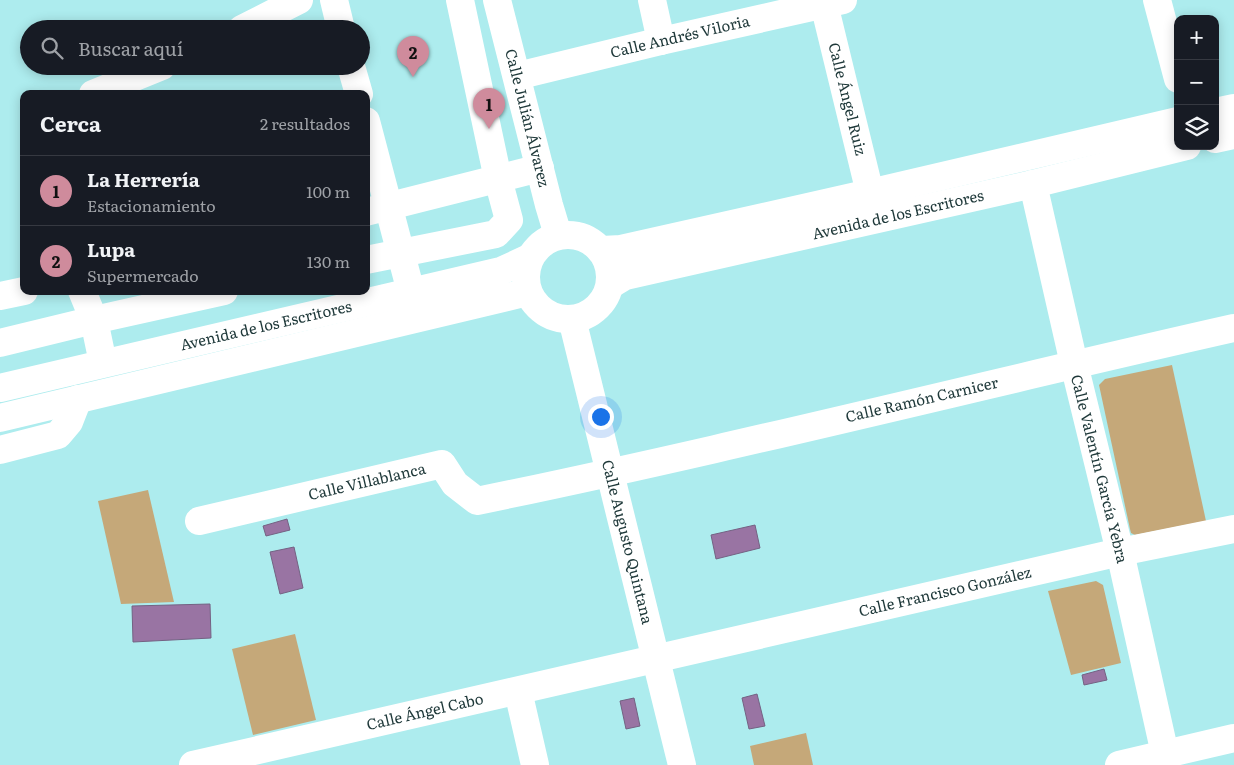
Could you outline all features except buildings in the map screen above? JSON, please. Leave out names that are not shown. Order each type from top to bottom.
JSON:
[{"type":"street","points":[[260,20],[299,0]]},
{"type":"street","points":[[334,0],[339,20]]},
{"type":"street","points":[[370,259],[496,234],[509,220],[498,179],[460,0]]},
{"type":"street","name":"Calle Julián Álvarez","points":[[498,0],[558,235]]},
{"type":"street","points":[[652,0],[662,41]]},
{"type":"street","points":[[1157,0],[1174,64]]},
{"type":"street","name":"Calle Andrés Viloria","points":[[517,76],[830,1]]},
{"type":"street","name":"Calle Ángel Ruiz","points":[[830,1],[870,193]]},
{"type":"street","points":[[103,90],[140,75]]},
{"type":"street","points":[[354,75],[358,90]]},
{"type":"street","points":[[1219,111],[1234,108]]},
{"type":"street","name":"Avenida de los Escritores","points":[[602,250],[621,249],[1174,122]]},
{"type":"street","points":[[1219,138],[1234,135]]},
{"type":"street","name":"Avenida de los Escritores","points":[[610,285],[625,276],[1034,184],[1174,149]]},
{"type":"street","points":[[370,150],[378,209],[402,253],[411,292]]},
{"type":"street","points":[[378,209],[540,168]]},
{"type":"street","name":"Calle Valentín García Yebra","points":[[1034,184],[1165,754]]},
{"type":"street","points":[[574,234],[590,240],[602,250],[609,267],[610,285],[602,301],[589,314],[572,319],[558,318],[545,313],[535,304],[528,292],[525,275],[529,258],[541,243],[558,235],[574,234]]},
{"type":"street","name":"Avenida de los Escritores","points":[[0,388],[501,271],[529,258]]},
{"type":"street","points":[[0,296],[20,292]]},
{"type":"street","name":"Avenida de los Escritores","points":[[0,418],[528,292]]},
{"type":"street","points":[[84,295],[94,320],[103,363]]},
{"type":"street","points":[[0,343],[206,295]]},
{"type":"street","name":"Calle Augusto Quintana","points":[[572,319],[682,765]]},
{"type":"street","name":"Calle Ramón Carnicer","points":[[610,474],[1234,328]]},
{"type":"street","points":[[0,450],[58,436],[69,422],[78,399]]},
{"type":"street","name":"Calle Villablanca","points":[[199,520],[442,464],[455,484],[477,501],[610,474]]},
{"type":"street","name":"Calle Francisco González","points":[[656,658],[1120,552],[1234,528]]},
{"type":"street","name":"Calle Ángel Cabo","points":[[193,765],[656,658]]},
{"type":"street","points":[[518,691],[535,765]]},
{"type":"street","points":[[1119,765],[1234,738]]},
{"type":"shaded area","points":[[1172,365],[1206,521],[1135,535],[1131,533],[1130,529],[1099,385],[1105,379]]},
{"type":"shaded area","points":[[148,490],[174,602],[121,604],[98,501]]},
{"type":"shaded area","points":[[287,519],[290,530],[266,536],[263,526]]},
{"type":"shaded area","points":[[755,525],[760,548],[716,559],[711,535]]},
{"type":"shaded area","points":[[294,547],[303,588],[280,594],[270,552]]},
{"type":"shaded area","points":[[1096,581],[1103,585],[1121,663],[1071,675],[1048,591]]},
{"type":"shaded area","points":[[210,604],[211,638],[133,642],[132,606]]},
{"type":"shaded area","points":[[295,634],[316,720],[253,735],[232,649]]},
{"type":"shaded area","points":[[1104,669],[1107,680],[1084,685],[1082,675]]},
{"type":"shaded area","points":[[757,694],[765,726],[749,729],[742,698]]},
{"type":"shaded area","points":[[634,698],[640,726],[626,729],[620,701]]},
{"type":"shaded area","points":[[806,733],[813,765],[754,765],[750,746]]},
{"type":"place","name":"Lupa","points":[[413,77]]},
{"type":"place","name":"La Herrería","points":[[489,129]]}]
